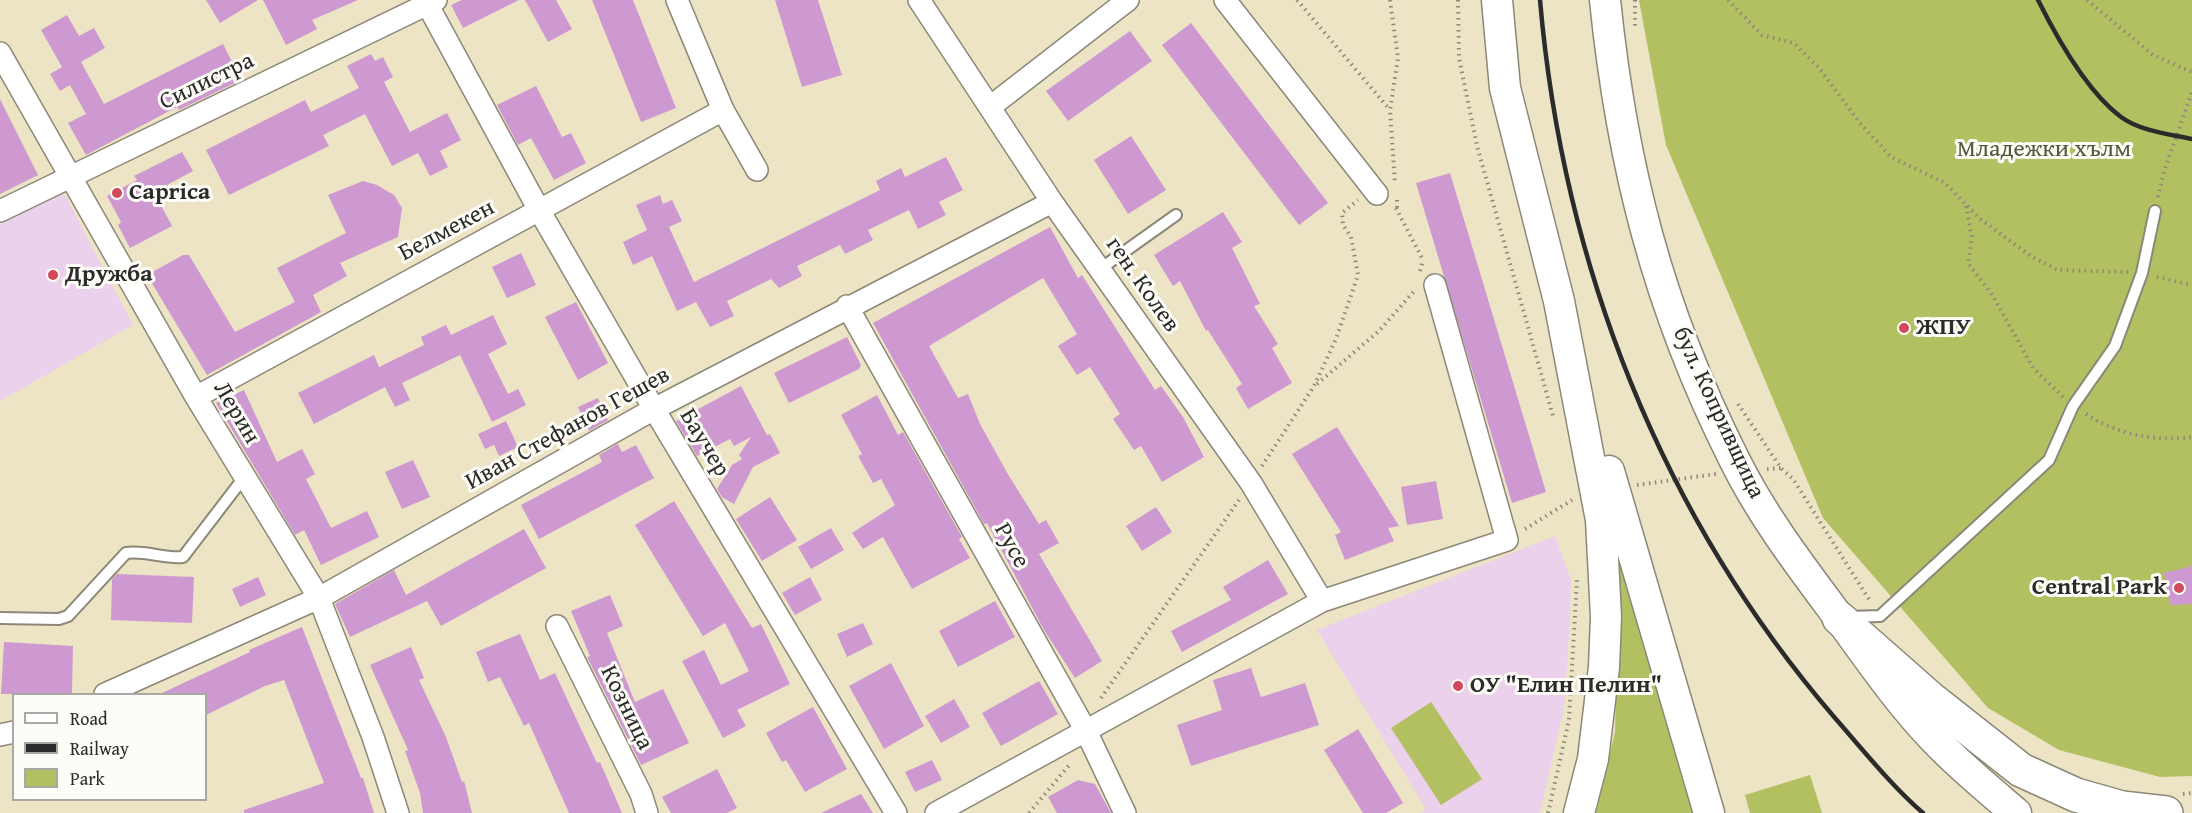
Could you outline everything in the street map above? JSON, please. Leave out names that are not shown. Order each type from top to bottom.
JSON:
[{"type":"main road","points":[[1497,0],[1505,88],[1559,301],[1710,813]]},
{"type":"main road","name":"бул. Копривщица","points":[[1605,0],[1623,141],[1654,264],[1686,353],[1734,460],[1765,513],[1896,694],[1935,740],[2016,813]]},
{"type":"main road","points":[[1559,301],[1601,520],[1605,567],[1606,617],[1600,708],[1593,759],[1579,813]]},
{"type":"main road","points":[[1839,618],[1931,699],[2021,770],[2076,795],[2122,808],[2171,803]]},
{"type":"street","points":[[677,0],[723,111],[757,170]]},
{"type":"street","name":"ген. Колев","points":[[919,0],[1052,201],[1251,483],[1322,601]]},
{"type":"street","points":[[990,107],[1128,0]]},
{"type":"street","points":[[1226,0],[1385,192]]},
{"type":"street","name":"Силистра","points":[[0,211],[429,2]]},
{"type":"street","name":"Баучер","points":[[429,2],[539,210],[654,409],[896,813]]},
{"type":"street","name":"Лерин","points":[[0,53],[196,397],[319,598],[373,737],[398,813]]},
{"type":"street","name":"Белмекен","points":[[196,397],[723,111]]},
{"type":"street","name":"Иван Стефанов Гешев","points":[[107,693],[319,598],[654,409],[847,306],[1052,201]]},
{"type":"street","points":[[936,813],[1091,733],[1322,601],[1507,540],[1435,285]]},
{"type":"street","name":"Русе","points":[[847,306],[1091,733],[1125,813]]},
{"type":"street","name":"Козница","points":[[557,626],[641,794],[647,813]]},
{"type":"lane","points":[[1839,618],[1880,616],[2049,460],[2073,406],[2115,346],[2142,273],[2155,211]]},
{"type":"lane","points":[[1100,269],[1176,215]]},
{"type":"lane","points":[[0,618],[58,619],[68,616],[126,553],[135,551],[170,558],[183,557],[245,476]]},
{"type":"path","points":[[1297,0],[1390,111]]},
{"type":"path","points":[[1390,0],[1398,58],[1390,111],[1385,192],[1397,209],[1435,285]]},
{"type":"path","points":[[1458,0],[1460,58],[1477,146],[1555,420]]},
{"type":"path","points":[[1635,0],[1635,34]]},
{"type":"path","points":[[1728,0],[1762,35],[1794,43],[1819,68],[1860,123],[1891,157],[1945,183],[1979,218],[2032,257],[2058,270],[2142,273],[2192,285]]},
{"type":"path","points":[[2087,0],[2153,55],[2192,72]]},
{"type":"path","points":[[2155,211],[2164,171],[2192,92]]},
{"type":"path","points":[[1385,192],[1397,209]]},
{"type":"path","points":[[1029,813],[1091,733],[1093,709],[1251,483],[1314,386],[1336,339],[1358,275],[1351,237],[1343,225],[1342,213],[1385,192]]},
{"type":"path","points":[[1966,205],[1972,238],[1968,262],[1993,296],[2033,368],[2073,406],[2101,424],[2152,438],[2192,437]]},
{"type":"path","points":[[1314,386],[1379,332],[1415,292],[1422,260]]},
{"type":"path","points":[[1734,399],[1781,468],[1793,479],[1880,616]]},
{"type":"path","points":[[1767,469],[1781,468]]},
{"type":"path","points":[[1634,485],[1719,474]]},
{"type":"path","points":[[1507,540],[1576,498],[1577,505]]},
{"type":"path","points":[[1548,813],[1569,720],[1577,574]]},
{"type":"path","points":[[2171,803],[2192,793]]},
{"type":"shaded area","name":"Дружба","points":[[58,193],[66,197],[133,325],[0,401],[0,224]]},
{"type":"shaded area","name":"ОУ \"Елин Пелин\"","points":[[1555,536],[1571,580],[1570,623],[1564,708],[1540,813],[1420,813],[1426,809],[1317,630]]},
{"type":"green space","name":"Младежки хълм","points":[[1639,0],[2192,0],[2192,776],[2160,777],[2059,750],[1988,708],[1823,518],[1666,145]]},
{"type":"green space","points":[[1619,555],[1693,813],[1596,813],[1615,732]]},
{"type":"green space","points":[[1431,702],[1482,779],[1441,805],[1391,728]]},
{"type":"green space","points":[[1810,775],[1822,813],[1750,813],[1745,795]]},
{"type":"building","points":[[206,0],[258,0],[220,23]]},
{"type":"building","points":[[263,0],[358,0],[312,20],[317,29],[286,45]]},
{"type":"building","points":[[462,0],[519,0],[463,28],[451,5]]},
{"type":"building","points":[[525,0],[556,0],[572,29],[548,42]]},
{"type":"building","points":[[592,0],[633,0],[676,108],[641,122]]},
{"type":"building","points":[[775,0],[818,0],[842,75],[802,87]]},
{"type":"building","points":[[67,15],[79,36],[94,28],[105,48],[81,62],[104,104],[223,44],[241,80],[179,110],[177,107],[86,155],[68,123],[86,114],[70,85],[60,91],[50,74],[62,67],[41,30]]},
{"type":"building","points":[[1191,23],[1328,203],[1299,225],[1162,45]]},
{"type":"building","points":[[1130,31],[1152,61],[1068,121],[1046,91]]},
{"type":"building","points":[[371,54],[375,61],[383,57],[393,77],[384,82],[410,132],[447,113],[461,140],[440,151],[448,167],[430,176],[418,153],[392,166],[365,114],[323,135],[329,146],[229,195],[206,150],[305,100],[311,112],[359,88],[347,66]]},
{"type":"building","points":[[536,86],[562,137],[571,133],[586,163],[554,180],[531,138],[518,145],[497,105]]},
{"type":"building","points":[[0,99],[38,175],[0,194]]},
{"type":"building","points":[[1131,136],[1166,190],[1128,214],[1094,160]]},
{"type":"building","points":[[182,152],[193,171],[154,192],[172,226],[130,248],[118,225],[121,222],[107,196],[137,180],[134,176]]},
{"type":"building","points":[[946,157],[963,190],[939,202],[946,215],[918,229],[909,210],[868,230],[873,240],[845,254],[840,245],[797,266],[802,276],[779,288],[771,279],[727,301],[734,316],[710,327],[696,302],[677,311],[652,256],[633,265],[623,242],[647,230],[636,205],[660,195],[663,204],[672,200],[682,221],[669,227],[694,282],[880,190],[876,181],[901,168],[905,177]]},
{"type":"building","points":[[1450,173],[1546,492],[1512,503],[1416,183]]},
{"type":"building","points":[[363,181],[377,185],[394,195],[402,208],[398,237],[340,263],[347,276],[313,295],[321,312],[207,375],[147,275],[183,255],[189,255],[235,332],[295,302],[277,268],[346,233],[328,195]]},
{"type":"building","points":[[1223,212],[1242,242],[1232,248],[1260,304],[1254,306],[1278,344],[1272,348],[1292,383],[1248,409],[1236,388],[1242,384],[1208,330],[1206,331],[1180,281],[1173,286],[1154,255]]},
{"type":"building","points":[[1050,227],[1078,278],[1082,275],[1155,390],[1161,386],[1183,417],[1204,457],[1162,482],[1141,446],[1134,450],[1113,419],[1120,414],[1090,367],[1077,375],[1058,346],[1077,334],[1043,278],[929,346],[958,398],[968,394],[980,424],[1039,524],[1046,520],[1059,543],[1039,554],[1102,661],[1075,678],[1044,630],[987,523],[984,524],[873,323]]},
{"type":"building","points":[[521,253],[536,285],[507,298],[492,267]]},
{"type":"building","points":[[576,302],[608,363],[578,380],[545,317]]},
{"type":"building","points":[[493,315],[507,344],[488,354],[508,394],[518,389],[526,405],[492,422],[460,355],[402,383],[410,400],[395,407],[385,387],[314,424],[298,393],[374,355],[379,367],[424,345],[421,337],[446,325],[451,335]]},
{"type":"building","points":[[847,337],[861,365],[859,369],[789,403],[774,373]]},
{"type":"building","points":[[741,386],[767,435],[770,434],[780,453],[753,467],[734,504],[722,497],[717,489],[732,465],[742,459],[739,455],[751,437],[734,446],[730,439],[697,456],[676,421]]},
{"type":"building","points":[[244,390],[277,462],[302,449],[315,474],[306,479],[331,528],[367,511],[379,537],[321,565],[304,530],[295,535],[216,403]]},
{"type":"building","points":[[877,395],[898,435],[903,432],[962,537],[959,539],[970,558],[912,589],[883,537],[863,549],[852,533],[895,505],[881,479],[873,483],[858,456],[862,454],[841,415]]},
{"type":"building","points":[[598,398],[608,420],[589,431],[578,407]]},
{"type":"building","points":[[506,421],[518,447],[499,456],[494,445],[485,449],[478,434]]},
{"type":"building","points":[[1337,427],[1399,526],[1388,528],[1394,541],[1345,560],[1335,535],[1341,532],[1292,454]]},
{"type":"building","points":[[618,444],[622,452],[636,445],[654,478],[539,539],[521,505],[602,462],[599,455]]},
{"type":"building","points":[[413,460],[430,497],[402,509],[385,472]]},
{"type":"building","points":[[1436,481],[1443,519],[1407,525],[1401,487]]},
{"type":"building","points":[[770,497],[797,540],[762,561],[736,519]]},
{"type":"building","points":[[674,501],[752,628],[761,624],[790,684],[737,710],[746,726],[723,738],[682,661],[704,650],[721,685],[749,671],[725,623],[703,636],[635,525]]},
{"type":"building","points":[[1156,507],[1172,532],[1142,551],[1126,526]]},
{"type":"building","points":[[831,528],[844,550],[811,569],[798,547]]},
{"type":"building","points":[[524,529],[546,568],[441,626],[427,601],[350,637],[335,604],[394,570],[406,595]]},
{"type":"building","points":[[1268,560],[1288,594],[1182,652],[1171,631],[1231,600],[1223,587]]},
{"type":"building","name":"Central Park","points":[[2192,566],[2192,604],[2170,605],[2164,573]]},
{"type":"building","points":[[117,574],[194,577],[192,623],[111,620],[112,579]]},
{"type":"building","points":[[258,577],[266,595],[240,607],[232,589]]},
{"type":"building","points":[[810,577],[822,600],[795,615],[782,593]]},
{"type":"building","points":[[610,595],[623,626],[607,633],[635,702],[663,689],[689,743],[641,765],[587,657],[590,656],[571,611]]},
{"type":"building","points":[[995,601],[1015,637],[958,667],[939,631]]},
{"type":"building","points":[[863,623],[873,644],[847,657],[837,634]]},
{"type":"building","points":[[302,627],[361,778],[363,778],[374,813],[244,813],[244,810],[324,783],[284,680],[265,686],[207,715],[207,693],[162,693],[250,652],[249,650]]},
{"type":"building","points":[[520,634],[540,680],[555,673],[597,763],[600,762],[622,813],[569,813],[529,723],[524,726],[500,677],[488,682],[476,652]]},
{"type":"building","points":[[4,642],[73,646],[72,693],[1,694]]},
{"type":"building","points":[[411,647],[424,678],[419,680],[446,737],[462,782],[464,781],[472,813],[423,813],[420,793],[405,751],[408,750],[370,665]]},
{"type":"building","points":[[891,663],[924,726],[884,749],[849,686]]},
{"type":"building","points":[[1251,668],[1261,697],[1305,683],[1319,725],[1191,766],[1177,725],[1222,710],[1213,680]]},
{"type":"building","points":[[1039,681],[1058,714],[1001,746],[982,713]]},
{"type":"building","points":[[954,699],[970,727],[941,743],[925,716]]},
{"type":"building","points":[[813,707],[847,769],[805,792],[786,760],[782,762],[766,733]]},
{"type":"building","points":[[1358,729],[1403,803],[1386,813],[1363,813],[1324,750]]},
{"type":"building","points":[[932,760],[942,780],[915,792],[905,772]]},
{"type":"building","points":[[717,769],[737,808],[727,813],[671,813],[662,797]]},
{"type":"building","points":[[1078,780],[1095,784],[1111,813],[1057,813],[1048,797]]},
{"type":"building","points":[[861,794],[873,813],[821,813]]},
{"type":"railway","points":[[1540,0],[1552,99],[1571,196],[1598,290],[1631,383],[1671,472],[1719,558],[1773,640],[1867,755],[1923,813]]},
{"type":"railway","points":[[2038,0],[2084,79],[2108,106],[2137,126],[2192,139]]},
{"type":"place","name":"Caprica","points":[[117,193]]},
{"type":"place","name":"Дружба","points":[[53,275]]},
{"type":"place","name":"ЖПУ","points":[[1904,328]]},
{"type":"place","name":"Central Park","points":[[2179,588]]},
{"type":"place","name":"ОУ \"Елин Пелин\"","points":[[1458,686]]}]
